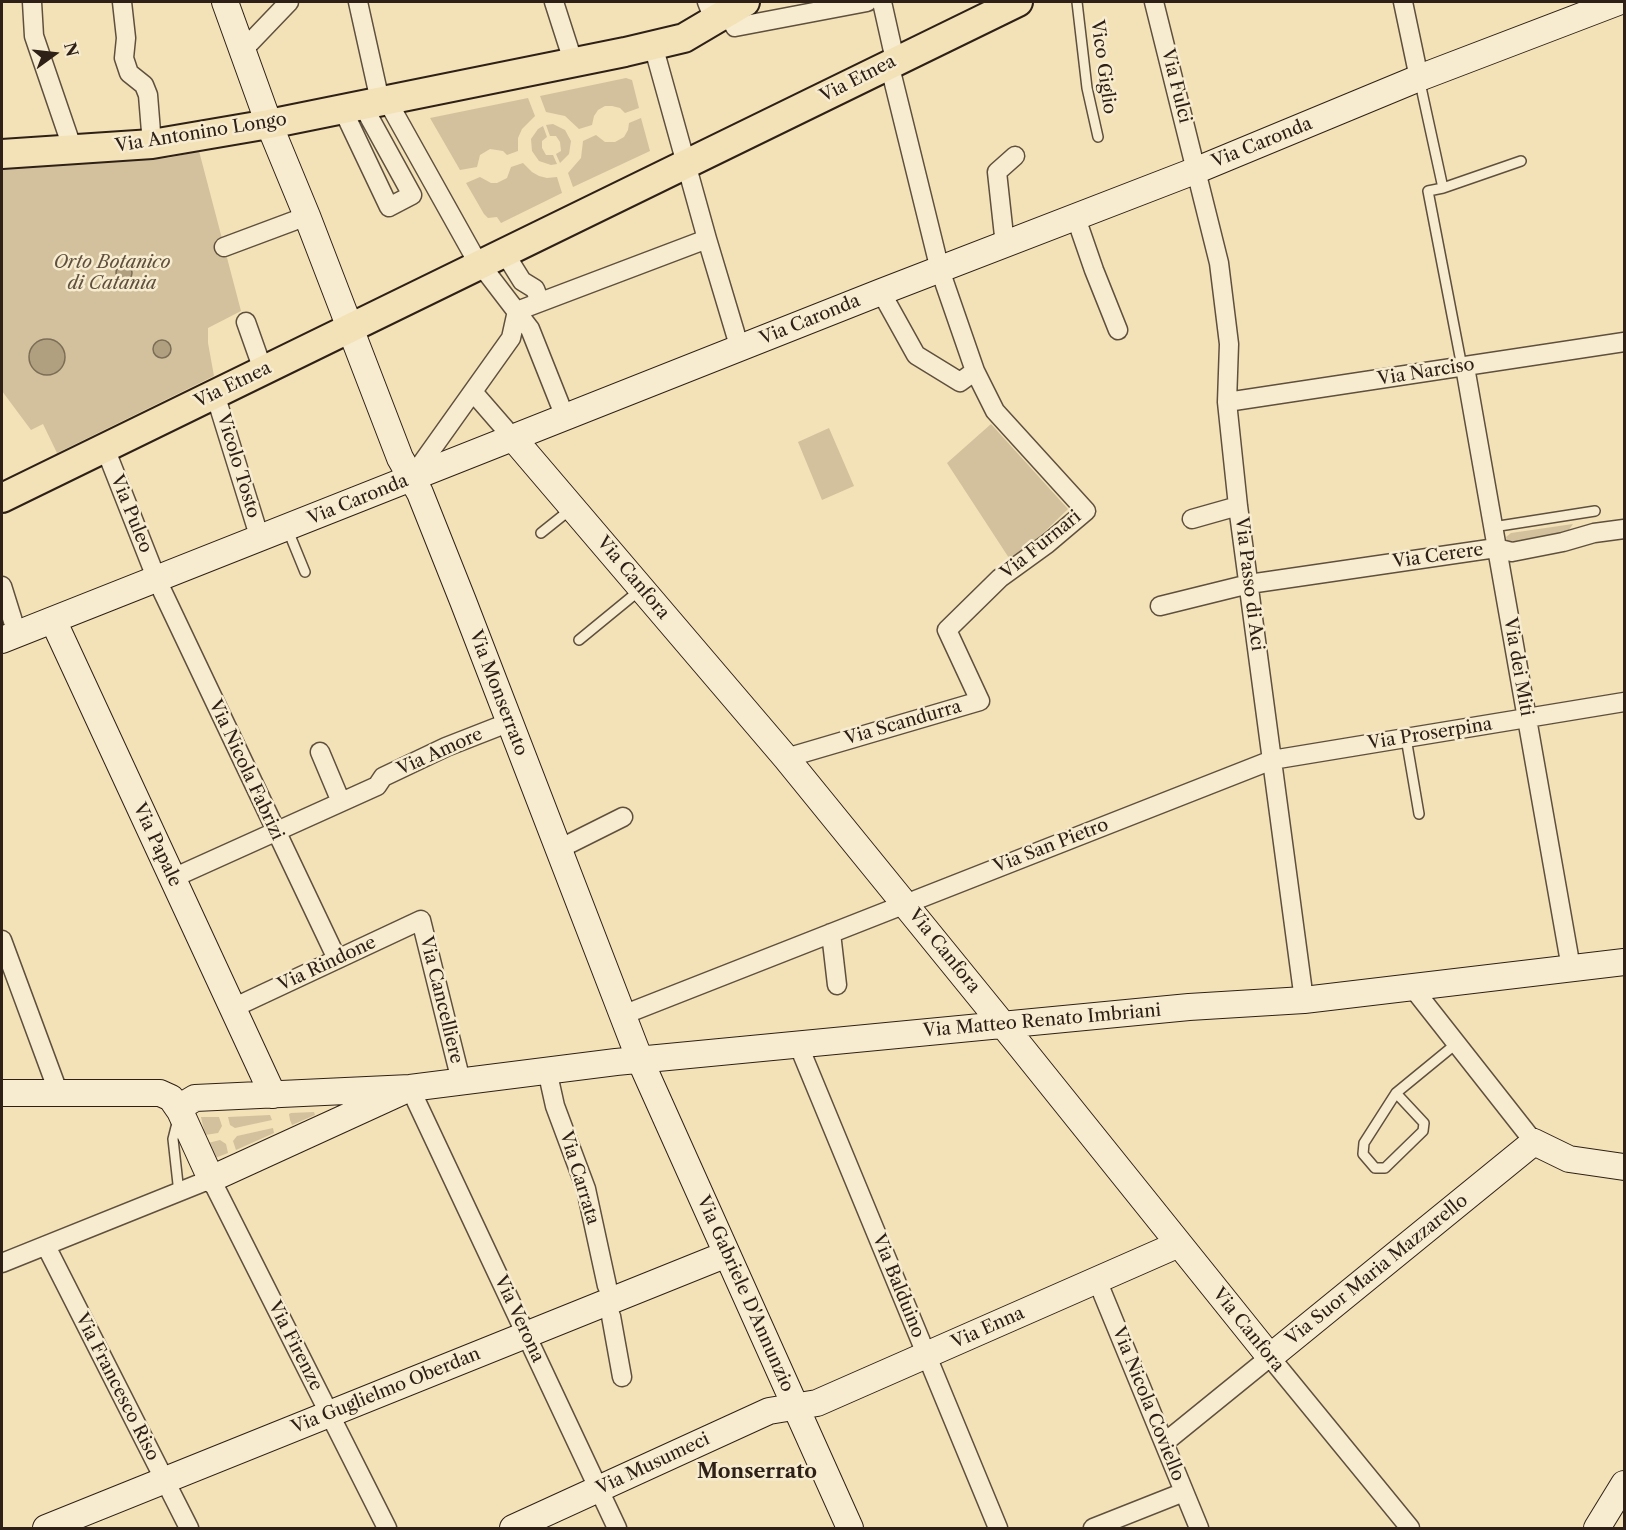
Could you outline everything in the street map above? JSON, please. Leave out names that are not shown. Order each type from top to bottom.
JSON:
[{"type":"main road","name":"Via Monserrato","points":[[225,2],[269,124],[351,328],[400,458],[420,493],[640,1060]]},
{"type":"main road","name":"Via Caronda","points":[[9,637],[158,580],[880,292],[1076,218],[1419,78],[1618,2]]},
{"type":"main road","name":"Via Etnea","points":[[2,498],[692,161],[1005,4]]},
{"type":"main road","name":"Via Antonino Longo","points":[[2,154],[152,144],[363,108],[570,53],[653,45],[682,39],[723,9]]},
{"type":"main road","name":"Via Canfora","points":[[513,438],[786,758],[1270,1357]]},
{"type":"main road","name":"Via Papale","points":[[53,620],[273,1095]]},
{"type":"main road","name":"Via Matteo Renato Imbriani","points":[[415,1099],[460,1081],[547,1070],[1003,1024],[1304,999],[1624,962]]},
{"type":"main road","name":"Via Gabriele D'Annunzio","points":[[640,1060],[850,1528]]},
{"type":"main road","points":[[180,1111],[185,1104],[195,1098],[332,1092],[415,1099]]},
{"type":"main road","points":[[332,1092],[338,1098],[341,1107],[336,1123]]},
{"type":"main road","points":[[2,1093],[160,1093],[171,1098],[180,1111],[215,1188],[336,1123],[415,1099]]},
{"type":"main road","points":[[1534,1142],[1569,1159],[1624,1167]]},
{"type":"main road","name":"Via Suor Maria Mazzarello","points":[[1270,1357],[1534,1142]]},
{"type":"main road","name":"Via Enna","points":[[795,1406],[817,1403],[1179,1244]]},
{"type":"main road","name":"Via Guglielmo Oberdan","points":[[46,1528],[727,1254]]},
{"type":"main road","name":"Via Musumeci","points":[[513,1528],[769,1411],[795,1406]]},
{"type":"main road","points":[[1598,1528],[1624,1484]]},
{"type":"street","points":[[32,2],[34,36],[73,150]]},
{"type":"street","points":[[120,2],[126,38],[124,58],[129,73],[144,85],[148,95],[152,144]]},
{"type":"street","points":[[243,50],[289,2]]},
{"type":"street","points":[[358,2],[363,108],[389,207],[433,184]]},
{"type":"street","points":[[554,2],[570,53]]},
{"type":"street","points":[[723,9],[735,27],[796,8],[867,2]]},
{"type":"street","name":"Via Furnari","points":[[882,2],[892,62],[940,270],[975,371],[995,411],[1086,512],[1000,578],[947,630]]},
{"type":"street","name":"Via Fulci","points":[[1154,2],[1197,170]]},
{"type":"street","points":[[1403,2],[1419,78]]},
{"type":"street","points":[[653,45],[692,161],[708,242],[740,349]]},
{"type":"street","points":[[363,108],[393,111],[433,184],[530,329],[565,417]]},
{"type":"street","points":[[363,108],[412,195]]},
{"type":"street","points":[[388,153],[409,141]]},
{"type":"street","points":[[1005,245],[997,172],[1015,156]]},
{"type":"street","name":"Via Passo di Aci","points":[[1197,170],[1219,263],[1229,344],[1227,402],[1238,506],[1304,999]]},
{"type":"street","points":[[224,248],[307,216]]},
{"type":"street","points":[[1076,218],[1118,330]]},
{"type":"street","points":[[517,310],[708,242]]},
{"type":"street","points":[[484,262],[529,284],[536,289],[540,302]]},
{"type":"street","points":[[880,292],[916,355],[960,382],[975,371]]},
{"type":"street","points":[[412,478],[511,338],[517,310]]},
{"type":"street","points":[[246,322],[263,370]]},
{"type":"street","name":"Via Narciso","points":[[1227,402],[1624,342]]},
{"type":"street","name":"Via dei Miti","points":[[1463,367],[1571,968]]},
{"type":"street","points":[[473,392],[513,438]]},
{"type":"street","name":"Vicolo Tosto","points":[[215,394],[260,538]]},
{"type":"street","name":"Via Puleo","points":[[105,448],[158,580]]},
{"type":"street","points":[[1192,519],[1238,506]]},
{"type":"street","name":"Via Cerere","points":[[1160,606],[1249,584],[1496,548],[1512,552],[1594,533],[1624,529]]},
{"type":"street","name":"Via Nicola Fabrizi","points":[[158,580],[275,832],[337,959]]},
{"type":"street","points":[[2,586],[9,637]]},
{"type":"street","name":"Via Scandurra","points":[[786,758],[980,701],[947,630]]},
{"type":"street","name":"Via Proserpina","points":[[1272,760],[1624,702]]},
{"type":"street","name":"Via Amore","points":[[172,878],[377,786],[383,777],[446,747],[510,722]]},
{"type":"street","points":[[320,752],[341,802]]},
{"type":"street","name":"Via San Pietro","points":[[623,1015],[1272,760]]},
{"type":"street","points":[[559,849],[623,817]]},
{"type":"street","name":"Via Rindone","points":[[233,1008],[421,920]]},
{"type":"street","name":"Via Cancelliere","points":[[421,920],[460,1081]]},
{"type":"street","points":[[831,933],[837,985]]},
{"type":"street","points":[[2,940],[58,1094]]},
{"type":"street","points":[[1412,987],[1534,1142]]},
{"type":"street","name":"Via Balduino","points":[[798,1044],[998,1528]]},
{"type":"street","name":"Via Carrata","points":[[547,1070],[555,1106],[586,1189],[607,1286]]},
{"type":"street","name":"Via Verona","points":[[415,1099],[617,1528]]},
{"type":"street","points":[[2,1263],[174,1195],[215,1188]]},
{"type":"street","name":"Via Firenze","points":[[215,1188],[387,1528]]},
{"type":"street","name":"Via Francesco Riso","points":[[46,1246],[189,1528]]},
{"type":"street","name":"Via Nicola Coviello","points":[[1097,1280],[1198,1528]]},
{"type":"street","points":[[611,1316],[622,1377]]},
{"type":"street","name":"Via Suor Maria Mazzarello","points":[[1164,1443],[1270,1357]]},
{"type":"street","name":"Via Canfora","points":[[1270,1357],[1410,1528]]},
{"type":"street","points":[[1093,1528],[1184,1492]]},
{"type":"lane","name":"Vico Giglio","points":[[1077,2],[1087,88],[1098,137]]},
{"type":"lane","points":[[1419,78],[1443,188]]},
{"type":"lane","points":[[1463,367],[1428,191],[1521,161]]},
{"type":"lane","points":[[541,533],[573,508]]},
{"type":"lane","points":[[1493,527],[1595,511]]},
{"type":"lane","points":[[287,528],[305,572]]},
{"type":"lane","points":[[579,640],[641,588]]},
{"type":"lane","points":[[1406,738],[1419,814]]},
{"type":"lane","points":[[1396,1093],[1424,1123],[1423,1131],[1385,1168],[1375,1168],[1363,1154],[1364,1143],[1396,1093],[1457,1043]]},
{"type":"lane","points":[[174,1195],[173,1139],[180,1111]]},
{"type":"green space","points":[[626,78],[632,80],[639,108],[625,113],[620,108],[605,106],[598,110],[592,125],[579,129],[565,116],[546,112],[540,96]]},
{"type":"green space","points":[[528,98],[535,116],[522,129],[518,138],[518,151],[507,155],[503,151],[490,149],[480,155],[477,167],[460,170],[430,118]]},
{"type":"green space","points":[[641,118],[650,151],[573,187],[568,173],[581,158],[583,141],[596,135],[605,142],[615,142],[624,137],[629,123]]},
{"type":"green space","points":[[553,124],[565,130],[571,141],[569,154],[560,163],[556,154],[561,151],[560,142],[556,136],[550,136],[546,125]]},
{"type":"green space","points":[[543,126],[547,137],[542,141],[542,148],[546,155],[553,155],[557,164],[551,165],[539,161],[532,151],[531,139]]},
{"type":"green space","name":"Orto Botanico di Catania","points":[[199,151],[241,311],[208,328],[208,343],[214,376],[57,453],[43,424],[31,430],[2,391],[2,167],[168,158]]},
{"type":"green space","points":[[523,163],[539,176],[557,177],[562,193],[501,223],[497,217],[488,218],[466,183],[480,177],[491,183],[497,183],[507,178],[511,167]]},
{"type":"green space","points":[[991,424],[1068,509],[1035,541],[1009,558],[947,463]]},
{"type":"green space","points":[[829,428],[854,486],[822,500],[798,442]]},
{"type":"green space","points":[[1573,524],[1566,534],[1533,545],[1507,542],[1506,537],[1511,533]]},
{"type":"green space","points":[[314,1112],[315,1115],[292,1125],[289,1114]]},
{"type":"green space","points":[[270,1115],[272,1120],[235,1128],[230,1125],[228,1117]]},
{"type":"green space","points":[[201,1117],[219,1117],[222,1126],[218,1133],[205,1135]]},
{"type":"green space","points":[[273,1128],[274,1133],[236,1150],[233,1141],[237,1136]]},
{"type":"green space","points":[[220,1140],[226,1144],[228,1153],[215,1158],[208,1143]]},
{"type":"shaded area","points":[[121,265],[127,265],[132,273],[130,279],[121,281],[116,276],[116,270]]},
{"type":"shaded area","points":[[47,339],[59,345],[65,357],[59,369],[47,375],[35,369],[29,357],[35,345]]},
{"type":"shaded area","points":[[162,340],[168,343],[171,349],[168,355],[162,358],[156,355],[153,349],[156,343]]},
{"type":"district","name":"Monserrato","points":[[757,1472]]}]
